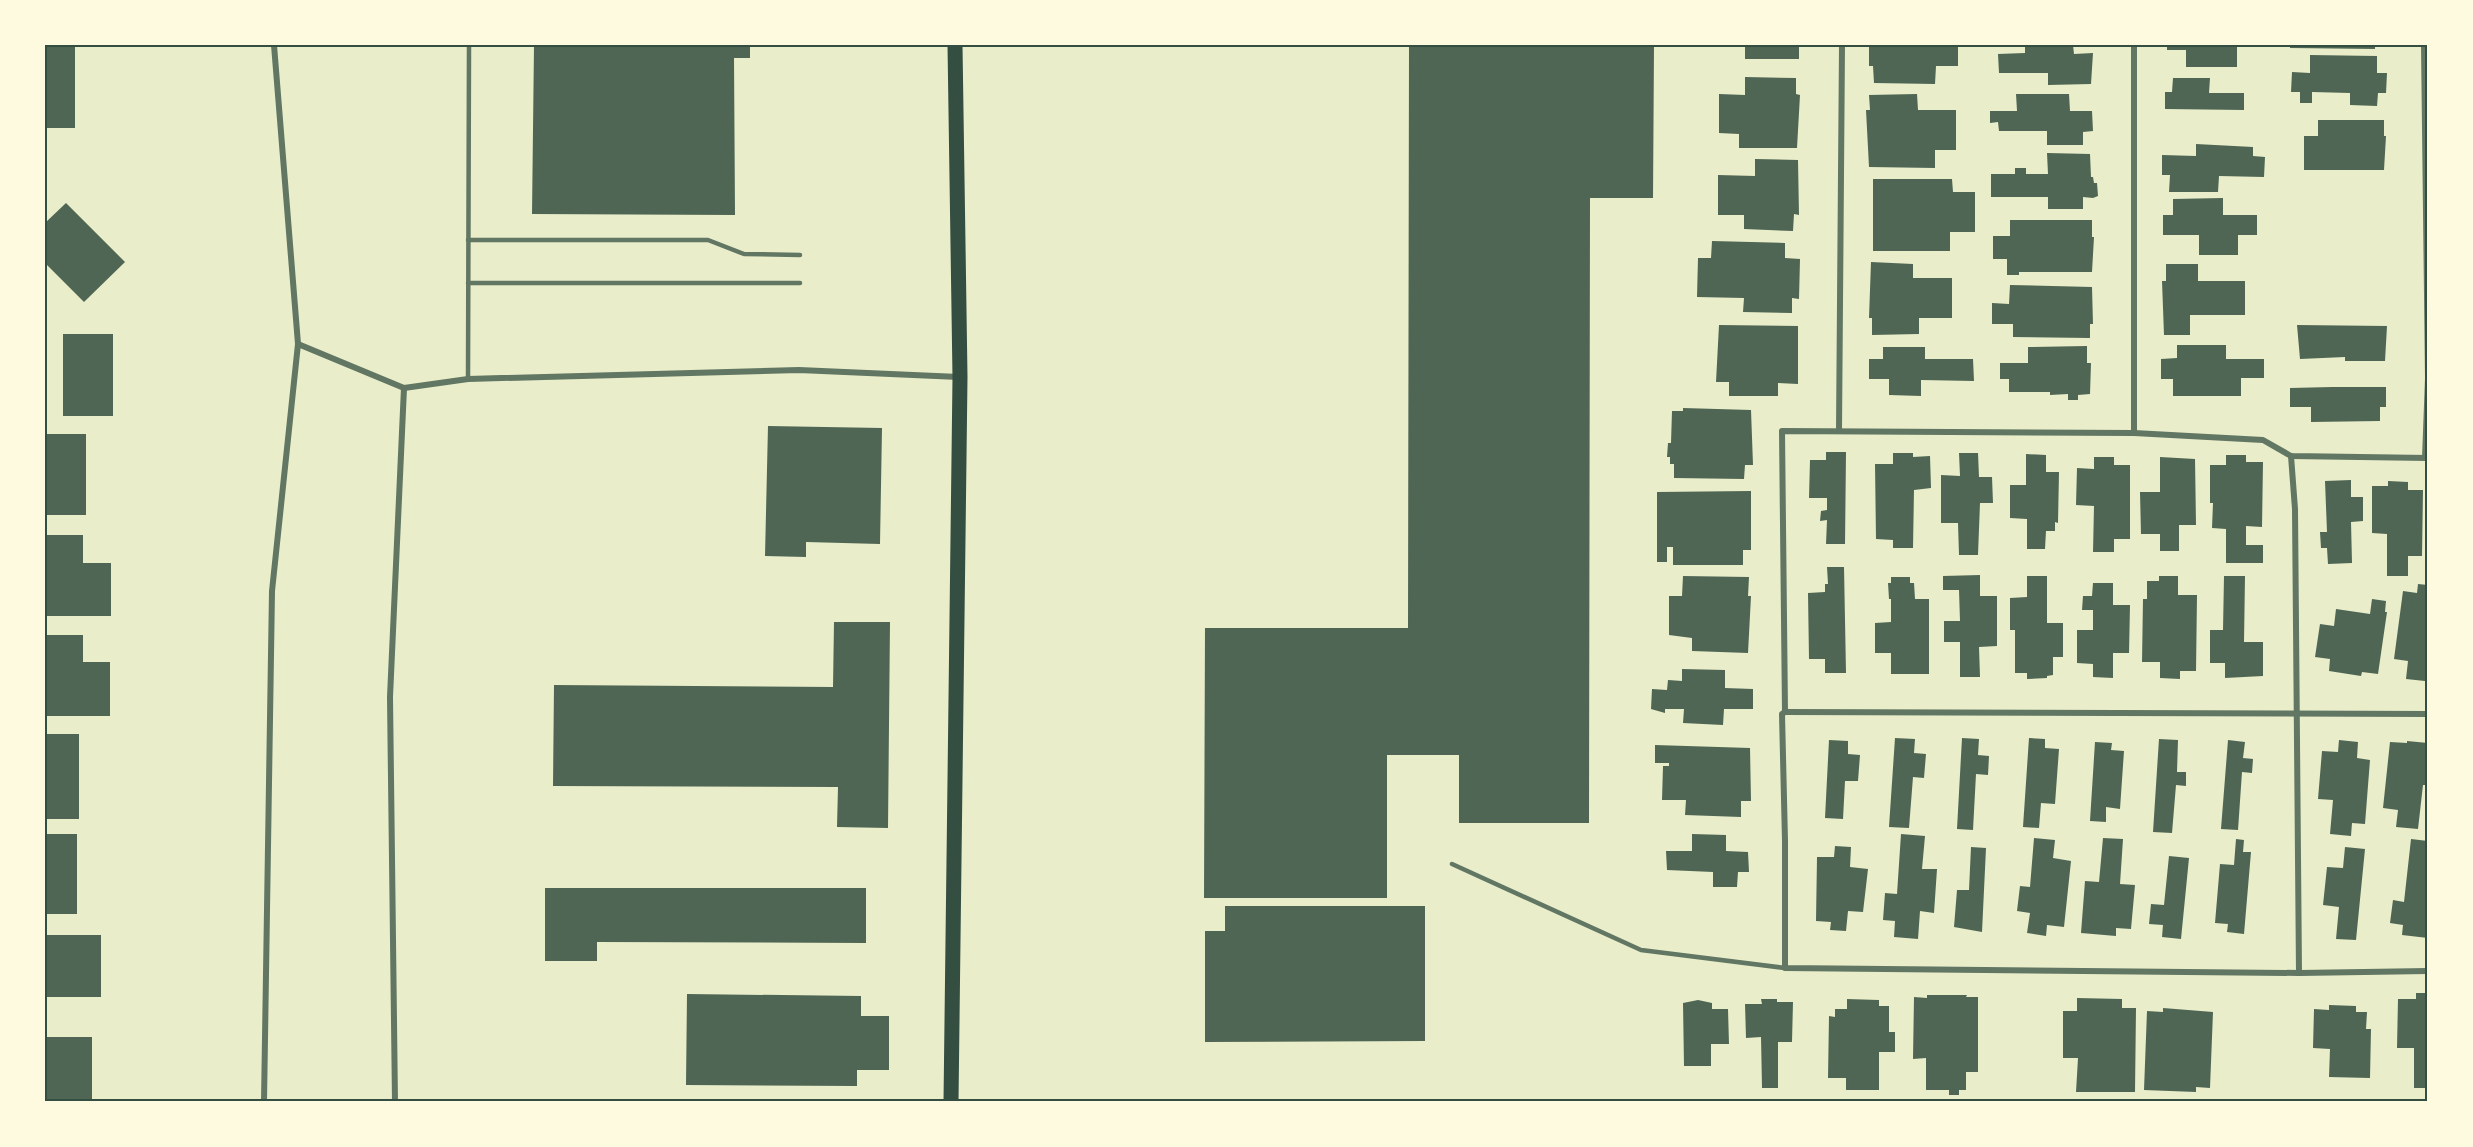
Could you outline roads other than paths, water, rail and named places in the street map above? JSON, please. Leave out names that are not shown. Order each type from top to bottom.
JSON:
[{"type":"main road","points":[[951,1102],[960,377],[955,45]]},
{"type":"street","points":[[264,1102],[272,591],[298,344],[274,45]]},
{"type":"street","points":[[1839,431],[1842,45]]},
{"type":"street","points":[[2134,45],[2134,433]]},
{"type":"street","points":[[2424,45],[2428,378],[2426,458],[2291,456],[2263,440],[2134,433],[1782,431],[1785,712],[1782,714],[1785,968],[2428,971]]},
{"type":"street","points":[[298,344],[404,388],[468,379],[799,370],[960,377]]},
{"type":"street","points":[[395,1102],[390,697],[404,388]]},
{"type":"street","points":[[2291,456],[2295,509],[2299,972]]},
{"type":"street","points":[[1785,712],[2428,714]]},
{"type":"lane","points":[[468,379],[469,45]]},
{"type":"lane","points":[[468,240],[708,240],[744,254],[800,255]]},
{"type":"lane","points":[[468,283],[800,283]]},
{"type":"lane","points":[[1452,864],[1641,950],[1785,968]]}]
